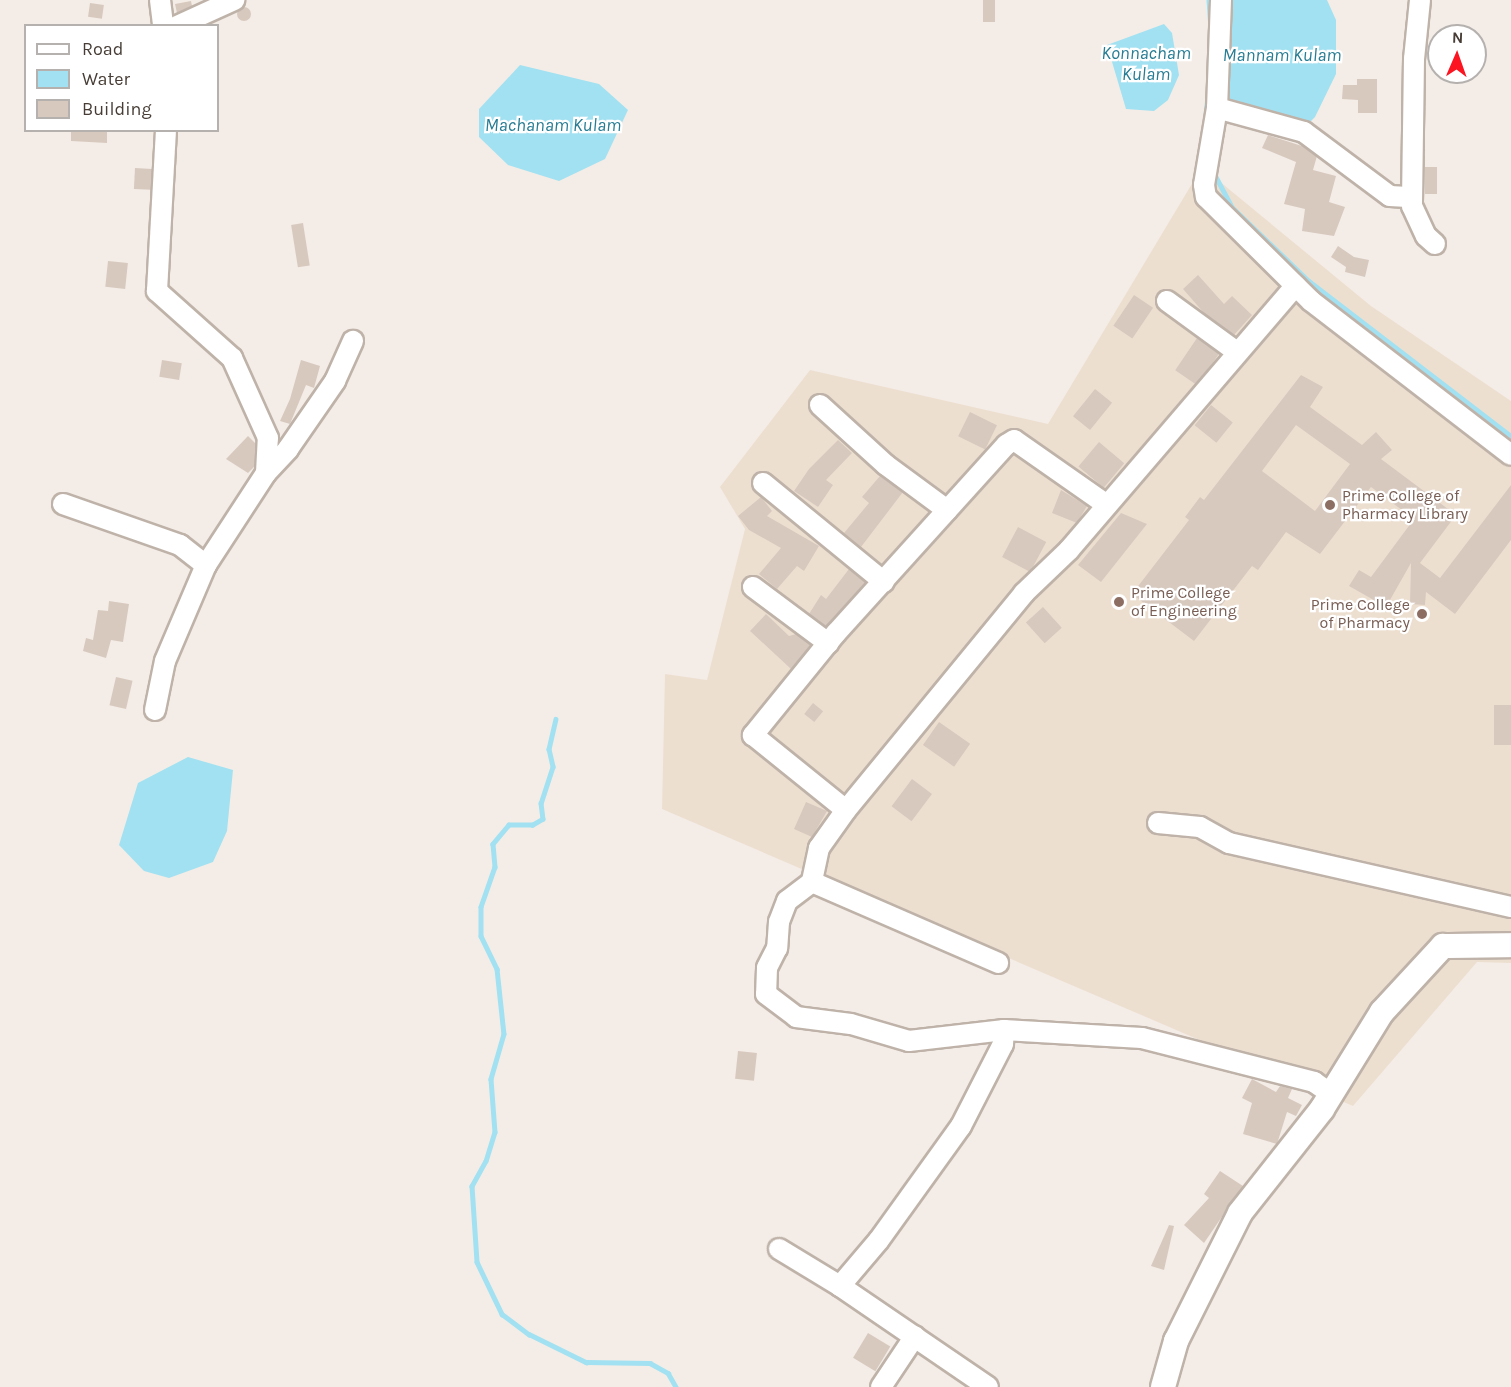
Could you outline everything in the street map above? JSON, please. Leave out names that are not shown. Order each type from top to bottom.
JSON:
[{"type":"street","points":[[160,0],[163,24]]},
{"type":"street","points":[[181,24],[234,0]]},
{"type":"street","points":[[1221,0],[1217,108],[1208,163],[1206,197],[1295,286],[1446,409],[1511,455]]},
{"type":"street","points":[[1420,0],[1414,59],[1412,206],[1426,236],[1435,244]]},
{"type":"street","points":[[1217,108],[1304,132],[1390,196],[1412,197]]},
{"type":"street","points":[[166,132],[157,291],[232,358],[268,438],[266,472]]},
{"type":"street","points":[[1295,286],[1107,505],[1024,593],[846,810],[819,848],[812,882],[787,901],[779,922],[777,948],[767,968],[766,994],[796,1017],[851,1024],[909,1041],[1004,1030],[1142,1038],[1314,1082],[1332,1094]]},
{"type":"street","points":[[1167,301],[1237,352]]},
{"type":"street","points":[[155,710],[165,661],[206,565],[266,472],[288,449],[335,381],[353,340]]},
{"type":"street","points":[[820,405],[886,465],[946,510]]},
{"type":"street","points":[[268,438],[288,449]]},
{"type":"street","points":[[846,810],[753,735],[828,643],[946,510],[1014,440],[1107,505]]},
{"type":"street","points":[[763,483],[884,582]]},
{"type":"street","points":[[63,504],[180,545],[206,565]]},
{"type":"street","points":[[753,587],[828,643]]},
{"type":"street","points":[[1158,823],[1200,827],[1229,843],[1511,907]]},
{"type":"street","points":[[812,882],[998,963]]},
{"type":"street","points":[[1162,1387],[1176,1341],[1240,1213],[1332,1094],[1382,1012],[1443,946],[1511,945]]},
{"type":"street","points":[[840,1286],[879,1240],[961,1126],[1003,1044],[1004,1030]]},
{"type":"street","points":[[779,1249],[840,1286],[988,1387]]},
{"type":"street","points":[[881,1387],[915,1336]]},
{"type":"shaded area","name":"Prime College of Engineering","points":[[1202,167],[1371,306],[1511,401],[1511,963],[1477,962],[1353,1106],[662,809],[665,674],[707,680],[745,529],[720,487],[810,370],[1048,424]]},
{"type":"water","name":"Mannam Kulam","points":[[1226,0],[1327,0],[1336,20],[1336,74],[1315,117],[1309,123],[1230,103]]},
{"type":"water","name":"Konnacham Kulam","points":[[1164,24],[1172,33],[1179,75],[1168,100],[1154,111],[1126,109],[1107,45]]},
{"type":"water","name":"Machanam Kulam","points":[[520,65],[599,84],[628,110],[605,159],[559,181],[508,165],[479,137],[479,109]]},
{"type":"water","points":[[188,757],[233,770],[227,831],[213,862],[169,878],[144,871],[119,845],[138,783]]},
{"type":"building","points":[[983,0],[995,0],[995,22],[983,22]]},
{"type":"building","points":[[191,1],[192,6],[177,13],[175,4]]},
{"type":"building","points":[[90,3],[104,5],[102,19],[88,17]]},
{"type":"building","points":[[244,7],[249,9],[251,14],[249,19],[244,21],[239,19],[237,14],[239,9]]},
{"type":"building","points":[[1357,79],[1377,79],[1377,113],[1358,113],[1358,100],[1342,99],[1343,85],[1357,85]]},
{"type":"building","points":[[71,132],[107,132],[107,143],[71,141]]},
{"type":"building","points":[[1268,135],[1305,147],[1317,156],[1313,170],[1336,176],[1329,202],[1345,207],[1334,236],[1302,231],[1305,209],[1284,204],[1296,162],[1262,148]]},
{"type":"building","points":[[1425,167],[1437,167],[1437,194],[1425,194]]},
{"type":"building","points":[[135,168],[152,169],[151,190],[134,189]]},
{"type":"building","points":[[303,223],[310,265],[298,267],[291,225]]},
{"type":"building","points":[[1338,246],[1354,257],[1369,260],[1365,277],[1345,272],[1346,267],[1331,257]]},
{"type":"building","points":[[108,261],[128,263],[125,289],[105,287]]},
{"type":"building","points":[[1198,275],[1224,304],[1232,296],[1252,315],[1234,335],[1204,313],[1183,289]]},
{"type":"building","points":[[1134,295],[1153,308],[1132,339],[1113,326]]},
{"type":"building","points":[[1197,338],[1219,353],[1198,385],[1175,370]]},
{"type":"building","points":[[162,360],[182,363],[179,380],[159,377]]},
{"type":"building","points":[[301,360],[320,366],[314,388],[306,385],[290,424],[280,421],[290,399]]},
{"type":"building","points":[[1301,375],[1323,387],[1310,407],[1362,445],[1376,432],[1392,450],[1381,459],[1456,515],[1420,563],[1440,578],[1511,485],[1511,540],[1455,614],[1426,592],[1425,605],[1410,604],[1411,563],[1386,607],[1349,586],[1359,570],[1371,577],[1414,519],[1371,487],[1320,554],[1286,532],[1258,570],[1252,566],[1194,641],[1132,594],[1189,520],[1185,517],[1200,497],[1204,500]],"holes":[[[1296,425],[1350,464],[1315,511],[1262,471]]]},
{"type":"building","points":[[1095,389],[1112,403],[1090,430],[1073,416]]},
{"type":"building","points":[[1211,405],[1233,423],[1216,443],[1195,425]]},
{"type":"building","points":[[970,412],[997,425],[985,449],[958,436]]},
{"type":"building","points":[[248,436],[256,444],[254,467],[248,473],[226,459]]},
{"type":"building","points":[[838,440],[852,453],[826,480],[833,485],[818,507],[794,491],[809,469]]},
{"type":"building","points":[[1099,442],[1124,463],[1104,488],[1078,467]]},
{"type":"building","points":[[880,476],[903,492],[861,547],[844,533],[869,503],[862,497]]},
{"type":"building","points":[[1061,490],[1087,506],[1077,523],[1052,513]]},
{"type":"building","points":[[761,497],[772,511],[767,516],[819,546],[804,571],[797,566],[777,589],[759,574],[781,548],[749,530],[738,516]]},
{"type":"building","points":[[1121,513],[1147,524],[1101,582],[1078,565]]},
{"type":"building","points":[[1018,527],[1046,542],[1030,572],[1002,557]]},
{"type":"building","points":[[849,569],[866,582],[826,626],[809,614],[821,595],[826,599]]},
{"type":"building","points":[[109,601],[129,604],[123,642],[111,640],[106,658],[83,651],[86,638],[93,640],[98,610],[108,611]]},
{"type":"building","points":[[1043,607],[1062,628],[1045,643],[1026,622]]},
{"type":"building","points":[[766,614],[789,636],[796,634],[811,645],[791,669],[750,631]]},
{"type":"building","points":[[116,677],[133,681],[126,709],[109,705]]},
{"type":"building","points":[[813,703],[823,711],[814,722],[804,714]]},
{"type":"building","points":[[1494,705],[1511,705],[1511,745],[1494,745]]},
{"type":"building","points":[[939,722],[970,744],[954,767],[923,745]]},
{"type":"building","points":[[912,779],[932,794],[912,821],[892,806]]},
{"type":"building","points":[[806,802],[827,811],[812,837],[794,829]]},
{"type":"building","points":[[738,1051],[757,1053],[754,1081],[735,1079]]},
{"type":"building","points":[[1252,1079],[1276,1092],[1280,1086],[1292,1089],[1288,1098],[1302,1105],[1296,1116],[1287,1112],[1277,1144],[1243,1134],[1252,1103],[1242,1098]]},
{"type":"building","points":[[1220,1171],[1243,1186],[1204,1243],[1184,1225],[1209,1198],[1204,1194]]},
{"type":"building","points":[[1169,1225],[1174,1226],[1164,1270],[1151,1266]]},
{"type":"building","points":[[868,1333],[890,1346],[875,1371],[853,1358]]},
{"type":"waterway","points":[[1209,0],[1211,27]]},
{"type":"waterway","points":[[1205,120],[1208,92]]},
{"type":"waterway","points":[[1214,173],[1232,207],[1309,281],[1511,436]]},
{"type":"waterway","points":[[556,719],[549,749],[553,767],[541,803],[543,819],[533,825],[509,825],[493,844],[495,867],[481,907],[481,936],[497,969],[504,1034],[491,1079],[495,1132],[486,1161],[472,1186],[477,1262],[502,1314],[529,1334],[586,1362],[650,1363],[668,1373],[676,1387]]},
{"type":"place","name":"Prime College of Pharmacy Library","points":[[1330,505]]},
{"type":"place","name":"Prime College of Engineering","points":[[1119,602]]},
{"type":"place","name":"Prime College of Pharmacy","points":[[1422,614]]}]
